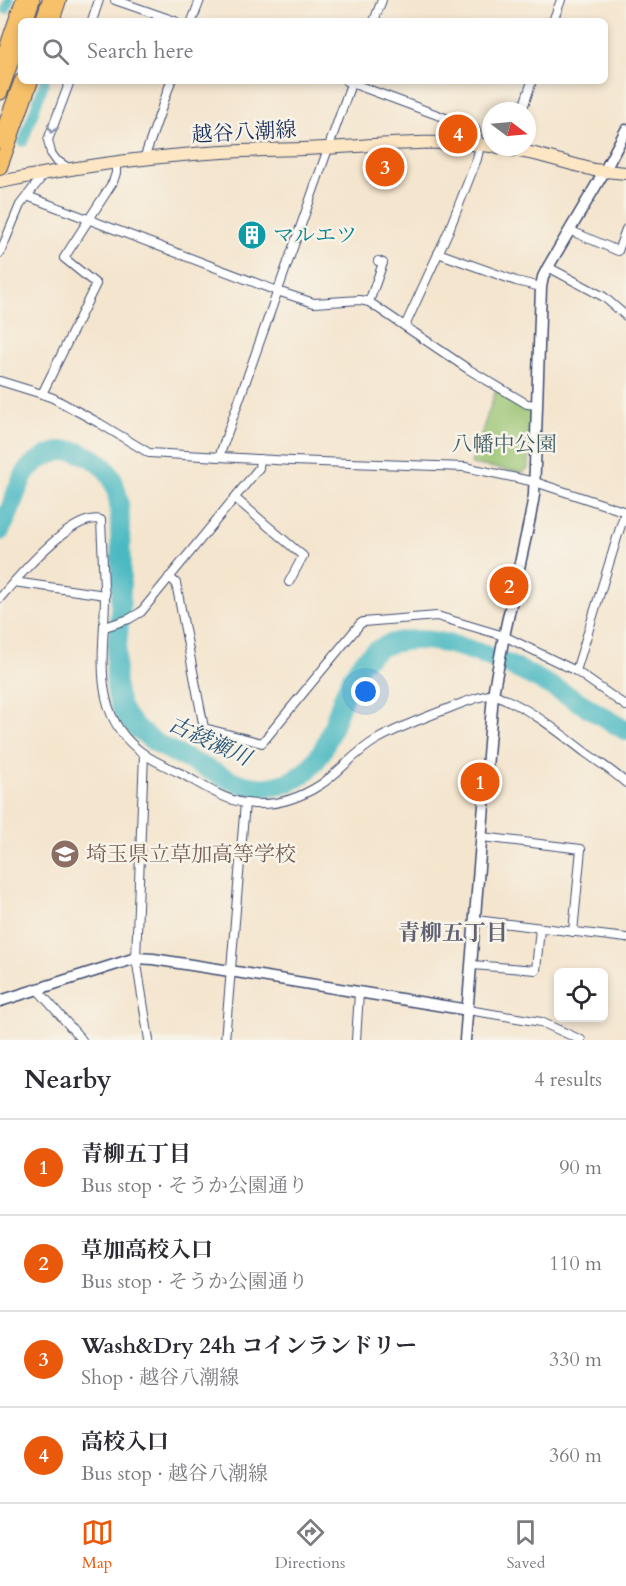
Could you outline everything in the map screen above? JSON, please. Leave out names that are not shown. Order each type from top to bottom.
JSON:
[{"type":"highway","points":[[2,62],[23,0]]},
{"type":"highway","points":[[26,18],[32,0]]},
{"type":"highway","points":[[45,18],[57,0]]},
{"type":"highway","points":[[53,18],[57,0]]},
{"type":"highway","points":[[0,38],[2,62]]},
{"type":"highway","points":[[0,92],[18,41]]},
{"type":"highway","points":[[0,141],[21,84]]},
{"type":"highway","points":[[0,166],[30,84]]},
{"type":"main road","name":"越谷八潮線","points":[[0,182],[116,162],[194,154],[437,143],[482,145]]},
{"type":"main road","points":[[536,155],[604,172],[626,173]]},
{"type":"street","points":[[93,18],[99,0]]},
{"type":"street","points":[[115,0],[166,18]]},
{"type":"street","points":[[193,18],[200,0]]},
{"type":"street","points":[[376,18],[382,0]]},
{"type":"street","points":[[554,18],[561,0]]},
{"type":"street","points":[[69,84],[48,140],[51,153],[56,160],[71,169]]},
{"type":"street","points":[[144,159],[170,84]]},
{"type":"street","points":[[219,457],[349,84]]},
{"type":"street","points":[[355,84],[475,129],[482,139]]},
{"type":"street","points":[[525,102],[531,84]]},
{"type":"street","points":[[465,1040],[494,689],[530,518],[535,482],[541,287],[548,267],[626,130]]},
{"type":"street","points":[[405,326],[482,151]]},
{"type":"street","points":[[42,394],[96,284],[64,258],[113,182],[116,162]]},
{"type":"street","points":[[0,253],[20,205],[46,173]]},
{"type":"street","points":[[27,196],[314,303],[360,300],[369,302],[468,369],[527,404],[537,405]]},
{"type":"street","points":[[569,230],[618,251],[626,229]]},
{"type":"street","points":[[438,253],[516,281],[541,287]]},
{"type":"street","points":[[369,302],[383,263],[378,261]]},
{"type":"street","points":[[548,267],[604,297],[626,316]]},
{"type":"street","points":[[0,381],[42,394],[99,423],[149,453],[465,467],[535,482],[625,512],[576,671]]},
{"type":"street","points":[[108,626],[141,612],[259,468],[260,459]]},
{"type":"street","points":[[235,498],[303,555],[289,582]]},
{"type":"street","points":[[0,598],[59,536],[74,526],[94,518],[101,520],[108,626],[103,656],[104,694],[112,717],[123,734],[144,754],[221,795],[245,803],[267,804],[291,799],[320,784],[375,741],[399,728],[494,689]]},
{"type":"street","points":[[169,578],[176,583],[204,728],[262,743],[360,624],[437,616],[504,640],[576,671],[626,706]]},
{"type":"street","points":[[14,582],[105,596]]},
{"type":"street","points":[[494,689],[541,719],[626,783]]},
{"type":"street","points":[[144,754],[136,958],[149,1040]]},
{"type":"street","points":[[225,1040],[245,803]]},
{"type":"street","points":[[482,837],[581,849],[573,932]]},
{"type":"street","points":[[476,920],[626,938]]},
{"type":"street","points":[[472,965],[536,970],[540,928]]},
{"type":"street","points":[[0,1001],[136,958],[230,971],[541,1022],[581,1040]]},
{"type":"street","points":[[37,989],[82,1040]]},
{"type":"street","points":[[356,1040],[359,993]]},
{"type":"green space","name":"八幡中公園","points":[[496,390],[531,411],[529,467],[523,473],[471,464]]},
{"type":"waterway","points":[[6,9],[9,0]]},
{"type":"waterway","points":[[23,142],[44,84]]},
{"type":"waterway","name":"古綾瀬川","points":[[0,531],[24,476],[40,459],[57,452],[74,451],[93,458],[105,468],[115,486],[119,509],[121,590],[116,678],[121,705],[135,727],[157,743],[221,776],[248,786],[276,786],[305,772],[319,756],[352,677],[363,661],[380,648],[407,640],[438,642],[472,650],[507,664],[574,699],[626,731]]},
{"type":"place","name":"高校入口","points":[[458,134]]},
{"type":"place","name":"Wash&Dry 24h コインランドリー","points":[[385,167]]},
{"type":"place","name":"マルエツ","points":[[252,235]]},
{"type":"place","name":"草加高校入口","points":[[509,586]]},
{"type":"place","name":"青柳五丁目","points":[[480,782]]},
{"type":"place","name":"埼玉県立草加高等学校","points":[[65,854]]},
{"type":"district","name":"青柳五丁目","points":[[453,932]]}]
